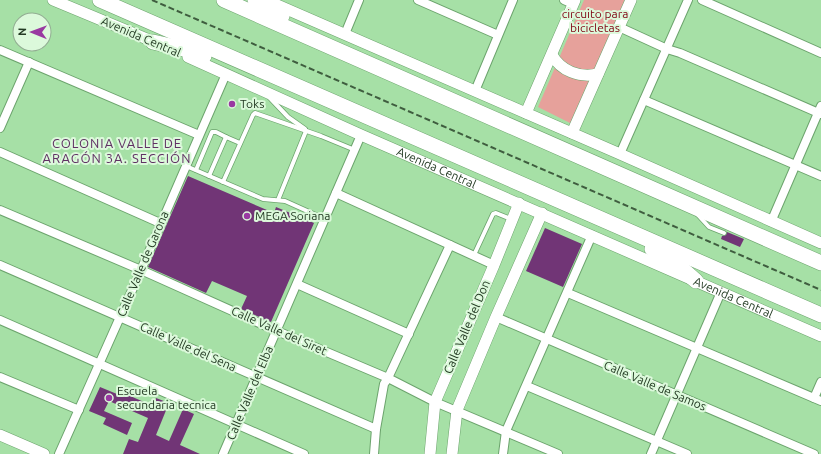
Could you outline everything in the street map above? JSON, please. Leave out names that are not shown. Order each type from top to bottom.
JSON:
[{"type":"highway","name":"Avenida Central","points":[[100,0],[142,15],[248,66],[821,315]]},
{"type":"highway","points":[[224,0],[821,263]]},
{"type":"highway","points":[[255,0],[271,11],[316,34],[347,53]]},
{"type":"highway","points":[[153,42],[188,50],[216,60],[248,66]]},
{"type":"highway","points":[[629,231],[680,267],[696,281]]},
{"type":"main road","name":"Avenida Central","points":[[53,0],[153,42],[821,336]]},
{"type":"main road","points":[[265,0],[821,243]]},
{"type":"main road","points":[[572,133],[631,0]]},
{"type":"main road","points":[[526,113],[552,54],[571,1]]},
{"type":"main road","points":[[552,54],[555,60],[570,72],[582,75],[598,74]]},
{"type":"main road","name":"Calle Valle del Don","points":[[430,454],[435,402],[519,203]]},
{"type":"main road","name":"Calle Valle del Don","points":[[452,454],[457,410],[542,213]]},
{"type":"main road","points":[[0,435],[44,454]]},
{"type":"street","points":[[345,34],[359,0]]},
{"type":"street","points":[[418,0],[498,35]]},
{"type":"street","points":[[475,91],[513,0]]},
{"type":"street","points":[[620,154],[688,0]]},
{"type":"street","points":[[702,0],[821,53]]},
{"type":"street","points":[[619,27],[667,49],[820,111],[771,222]]},
{"type":"street","points":[[0,50],[199,135]]},
{"type":"street","points":[[0,128],[29,62]]},
{"type":"street","name":"Calle Valle de Garona","points":[[59,454],[226,74]]},
{"type":"street","points":[[644,100],[821,176]]},
{"type":"street","name":"Calle Valle del Elba","points":[[223,454],[326,219],[361,134]]},
{"type":"street","points":[[0,152],[160,223]]},
{"type":"street","points":[[336,193],[494,265]]},
{"type":"street","name":"Calle Valle del Siret","points":[[0,210],[388,378],[435,402],[558,454]]},
{"type":"street","points":[[504,454],[506,431],[592,236]]},
{"type":"street","points":[[374,454],[376,429],[384,384],[410,334],[450,245]]},
{"type":"street","name":"Calle Valle del Sena","points":[[0,265],[376,429]]},
{"type":"street","points":[[297,284],[410,334]]},
{"type":"street","points":[[568,292],[818,399],[821,382]]},
{"type":"street","points":[[651,454],[721,292]]},
{"type":"street","name":"Calle Valle de Samos","points":[[496,317],[814,454]]},
{"type":"street","points":[[0,320],[304,454]]},
{"type":"street","points":[[0,377],[79,410]]},
{"type":"street","points":[[527,386],[687,454]]},
{"type":"lane","points":[[262,91],[306,131]]},
{"type":"lane","points":[[223,182],[252,115],[255,113],[322,136],[355,150]]},
{"type":"lane","points":[[278,200],[306,131]]},
{"type":"lane","points":[[196,170],[211,134],[216,132],[240,143]]},
{"type":"lane","points":[[209,176],[226,137]]},
{"type":"lane","points":[[186,166],[263,199],[278,200],[292,204],[326,219]]},
{"type":"lane","points":[[689,205],[709,227],[724,233]]},
{"type":"lane","points":[[474,256],[493,214],[496,213],[512,220]]},
{"type":"green space","name":"circuito para bicicletas","points":[[584,0],[625,0],[572,124],[538,107]]},
{"type":"building","points":[[188,176],[274,213],[276,207],[314,223],[271,322],[241,309],[247,296],[212,281],[206,293],[148,267]]},
{"type":"building","points":[[545,228],[582,244],[563,287],[526,271]]},
{"type":"building","points":[[727,232],[744,239],[740,247],[721,239]]},
{"type":"building","points":[[100,387],[117,394],[119,391],[153,406],[156,398],[169,403],[156,435],[169,441],[183,409],[194,414],[180,445],[200,454],[123,454],[129,439],[138,442],[148,418],[109,401],[104,411],[132,423],[127,435],[103,424],[106,418],[89,411]]},
{"type":"railway","points":[[152,0],[821,290]]},
{"type":"place","name":"Toks","points":[[232,104]]},
{"type":"place","name":"MEGA Soriana","points":[[247,216]]},
{"type":"place","name":"Escuela secundaria tecnica","points":[[109,398]]},
{"type":"district","name":"COLONIA VALLE DE ARAGÓN 3A. SECCIÓN","points":[[117,150]]}]
